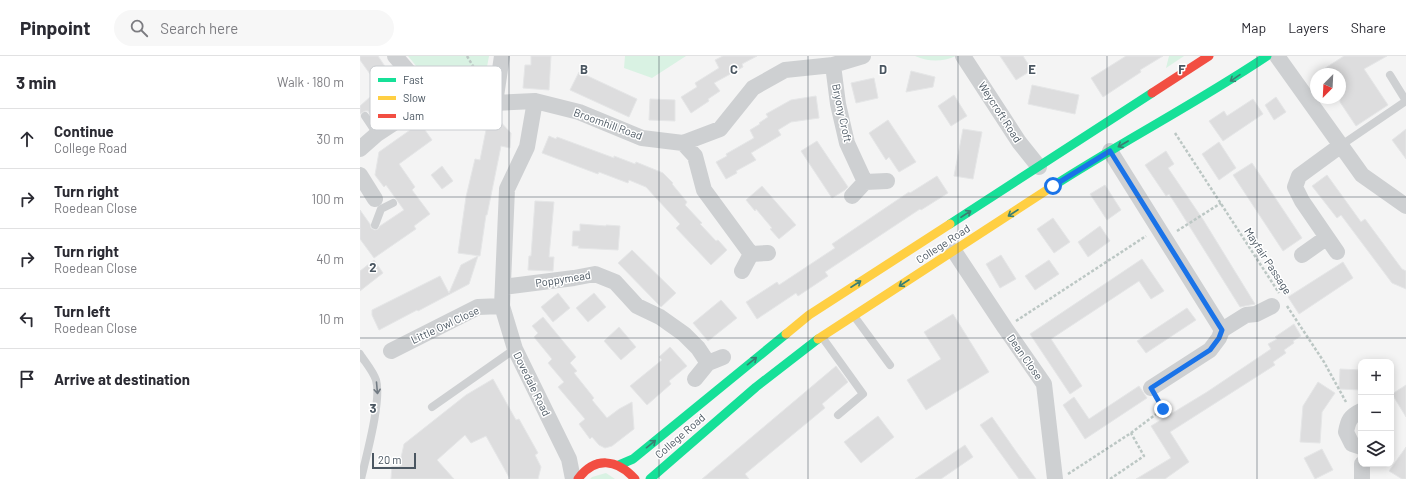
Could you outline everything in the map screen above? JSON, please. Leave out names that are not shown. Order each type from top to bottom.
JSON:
[{"type":"main road","name":"College Road","points":[[578,479],[594,464],[633,459],[808,315],[1041,170],[1208,56]]},
{"type":"main road","name":"College Road","points":[[650,479],[756,387],[821,336],[954,251],[1052,184],[1225,84],[1267,56]]},
{"type":"main road","points":[[611,463],[626,469],[635,479]]},
{"type":"street","name":"Broomhill Road","points":[[395,56],[404,66]]},
{"type":"street","points":[[500,66],[502,56]]},
{"type":"street","name":"Broomhill Road","points":[[502,103],[535,101],[579,112],[642,138],[683,143],[720,129],[753,88],[785,70],[833,66],[863,56]]},
{"type":"street","name":"Weycroft Road","points":[[963,56],[1019,142],[1041,170]]},
{"type":"street","points":[[1277,56],[1362,175],[1406,206]]},
{"type":"street","name":"Bryony Croft","points":[[833,66],[838,104],[847,143],[864,182]]},
{"type":"street","points":[[502,306],[507,189],[527,147],[535,101]]},
{"type":"street","points":[[360,149],[383,130]]},
{"type":"street","points":[[683,143],[695,156],[704,190],[751,254]]},
{"type":"street","points":[[1337,252],[1302,201],[1295,187],[1299,176],[1340,146]]},
{"type":"street","points":[[1110,151],[1222,330]]},
{"type":"street","points":[[360,176],[378,204]]},
{"type":"street","points":[[852,196],[864,182],[887,182]]},
{"type":"street","points":[[1302,255],[1326,238]]},
{"type":"street","name":"Dean Close","points":[[954,251],[1044,384],[1061,477]]},
{"type":"street","points":[[751,254],[768,253]]},
{"type":"street","points":[[742,271],[751,254]]},
{"type":"street","name":"Poppymead","points":[[503,287],[595,274],[615,282],[637,306],[660,317],[684,334],[698,348],[708,363]]},
{"type":"street","points":[[1151,388],[1210,350],[1219,338],[1222,330],[1246,315],[1256,314],[1279,302]]},
{"type":"street","name":"Dovedale Road","points":[[502,306],[515,349],[569,459],[573,479]]},
{"type":"street","name":"Little Owl Close","points":[[390,351],[478,307],[502,306]]},
{"type":"street","points":[[695,378],[708,363],[723,357]]},
{"type":"street","points":[[1357,413],[1348,420],[1346,432],[1352,444],[1358,446]]},
{"type":"street","points":[[569,459],[611,463]]},
{"type":"street","points":[[1362,467],[1362,479]]},
{"type":"lane","points":[[1340,146],[1406,101],[1390,75]]},
{"type":"lane","points":[[365,116],[370,124]]},
{"type":"lane","points":[[374,130],[377,134]]},
{"type":"lane","points":[[374,225],[378,204],[393,203]]},
{"type":"lane","points":[[854,315],[890,365]]},
{"type":"lane","points":[[821,336],[863,394],[838,415]]},
{"type":"lane","points":[[432,407],[515,349]]},
{"type":"lane","points":[[360,354],[376,379],[378,390],[361,479]]},
{"type":"path","points":[[467,56],[473,66]]},
{"type":"path","name":"Mayfair Passage","points":[[1166,119],[1221,203],[1279,302],[1324,362],[1357,413]]},
{"type":"path","points":[[1005,328],[1162,234],[1221,203]]},
{"type":"path","points":[[1061,477],[1090,460],[1163,409],[1151,388]]},
{"type":"path","points":[[1110,479],[1144,456],[1130,433]]},
{"type":"green space","points":[[408,56],[489,56],[487,66],[416,66]]},
{"type":"green space","points":[[625,56],[686,56],[652,78],[624,68]]},
{"type":"green space","points":[[915,56],[956,56],[936,60]]},
{"type":"green space","points":[[1169,56],[1184,56],[1166,68]]},
{"type":"green space","points":[[606,473],[615,479],[590,479],[592,477]]},
{"type":"building","points":[[360,56],[378,56],[385,66],[370,66],[370,74],[360,60]]},
{"type":"building","points":[[531,56],[551,56],[549,90],[523,88],[525,65],[531,65]]},
{"type":"building","points":[[723,56],[757,56],[742,64],[743,67],[714,83],[720,91],[708,99],[709,101],[691,113],[681,97],[697,87],[695,83],[719,68],[715,60]]},
{"type":"building","points":[[1000,56],[1023,56],[1032,70],[1016,80]]},
{"type":"building","points":[[1126,56],[1163,56],[1140,70],[1141,72],[1103,97],[1091,78]]},
{"type":"building","points":[[1344,56],[1387,56],[1364,69],[1388,105],[1356,126],[1341,104],[1346,104],[1346,68],[1325,68]]},
{"type":"building","points":[[911,71],[935,77],[933,87],[906,92]]},
{"type":"building","points":[[579,72],[637,99],[629,117],[570,90]]},
{"type":"building","points":[[874,78],[878,98],[856,103],[851,83]]},
{"type":"building","points":[[1032,85],[1079,95],[1075,114],[1028,104]]},
{"type":"building","points":[[954,95],[967,116],[951,126],[938,106]]},
{"type":"building","points":[[816,96],[819,118],[791,122],[778,130],[781,135],[751,153],[756,160],[736,171],[737,173],[726,179],[716,162],[727,156],[726,154],[754,138],[750,130],[768,117],[766,114],[791,100]]},
{"type":"building","points":[[370,97],[370,114],[368,111],[360,114],[360,106]]},
{"type":"building","points":[[1276,97],[1286,112],[1274,120],[1265,105]]},
{"type":"building","points":[[650,99],[675,100],[675,121],[649,120]]},
{"type":"building","points":[[1253,99],[1263,114],[1223,141],[1209,121],[1224,111],[1227,116]]},
{"type":"building","points":[[888,120],[916,162],[899,172],[889,157],[886,160],[869,133]]},
{"type":"building","points":[[502,123],[511,133],[510,148],[501,146],[486,215],[480,256],[458,253],[466,197],[475,159],[480,160],[486,130],[502,130]]},
{"type":"building","points":[[963,129],[982,132],[973,179],[954,176]]},
{"type":"building","points":[[1406,129],[1406,159],[1392,140]]},
{"type":"building","points":[[410,130],[425,130],[432,140],[399,164],[415,187],[412,190],[430,214],[414,226],[416,229],[374,258],[360,239],[360,210],[370,224],[371,228],[375,230],[404,210],[386,185],[384,187],[375,175],[379,152]]},
{"type":"building","points":[[549,136],[556,139],[557,137],[614,158],[614,156],[635,164],[636,162],[663,173],[673,183],[672,184],[687,202],[685,205],[702,223],[700,224],[727,250],[711,265],[676,228],[680,224],[646,187],[629,180],[628,183],[599,172],[598,174],[542,153]]},
{"type":"building","points":[[817,141],[848,187],[832,198],[801,151]]},
{"type":"building","points":[[1219,142],[1236,168],[1219,180],[1202,154]]},
{"type":"building","points":[[1166,151],[1174,164],[1168,168],[1204,221],[1255,304],[1240,307],[1169,194],[1166,196],[1145,165]]},
{"type":"building","points":[[1252,163],[1302,238],[1283,251],[1233,175]]},
{"type":"building","points":[[442,166],[453,181],[442,189],[431,175]]},
{"type":"building","points":[[1327,175],[1361,222],[1365,219],[1402,269],[1406,271],[1406,289],[1392,283],[1341,215],[1337,218],[1312,186]]},
{"type":"building","points":[[937,176],[948,193],[921,210],[920,209],[825,272],[828,276],[798,296],[796,293],[757,319],[746,302],[777,282],[779,285],[835,248],[832,244],[909,192],[910,193]]},
{"type":"building","points":[[1105,185],[1121,210],[1107,220],[1090,194]]},
{"type":"building","points":[[762,186],[796,225],[779,239],[756,209],[755,211],[746,200]]},
{"type":"building","points":[[535,201],[554,202],[549,257],[554,257],[553,271],[528,270],[529,256],[531,256]]},
{"type":"building","points":[[1053,218],[1070,242],[1054,253],[1037,229]]},
{"type":"building","points":[[580,224],[620,226],[618,250],[578,248],[579,246],[572,246],[573,231],[580,231]]},
{"type":"building","points":[[1100,226],[1110,241],[1088,257],[1078,242]]},
{"type":"building","points":[[632,250],[676,293],[661,307],[618,263]]},
{"type":"building","points":[[1001,255],[1016,279],[1000,288],[986,264]]},
{"type":"building","points":[[478,256],[469,284],[379,330],[372,315],[372,310],[440,276],[449,293],[461,265]]},
{"type":"building","points":[[1142,259],[1164,291],[1151,299],[1139,281],[1051,339],[1082,386],[1070,394],[1030,334]]},
{"type":"building","points":[[374,260],[383,273],[360,291],[360,271]]},
{"type":"building","points":[[1049,260],[1059,274],[1035,290],[1025,276]]},
{"type":"building","points":[[1343,262],[1353,278],[1299,314],[1288,297]]},
{"type":"building","points":[[558,293],[570,308],[553,322],[541,307]]},
{"type":"building","points":[[594,293],[606,307],[588,322],[576,308]]},
{"type":"building","points":[[721,300],[737,318],[708,341],[693,323]]},
{"type":"building","points":[[1187,308],[1196,320],[1146,353],[1137,341]]},
{"type":"building","points":[[953,314],[989,372],[926,410],[907,380],[941,359],[924,332]]},
{"type":"building","points":[[543,317],[576,357],[570,363],[577,371],[574,373],[594,398],[592,400],[607,418],[632,402],[634,429],[612,446],[605,448],[599,445],[592,437],[590,439],[579,424],[585,419],[558,387],[564,382],[548,363],[552,359],[534,337],[538,333],[532,326]]},
{"type":"building","points":[[1294,324],[1301,336],[1293,341],[1294,343],[1284,350],[1286,353],[1273,362],[1275,365],[1170,432],[1189,462],[1165,479],[1136,479],[1171,458],[1151,426],[1207,392],[1271,349],[1268,344],[1277,339],[1275,337]]},
{"type":"building","points":[[619,327],[636,347],[621,360],[604,341]]},
{"type":"building","points":[[670,347],[687,366],[669,381],[671,384],[647,405],[630,386],[662,360],[659,357]]},
{"type":"building","points":[[836,366],[848,382],[822,404],[825,408],[745,474],[749,479],[702,479]]},
{"type":"building","points":[[1340,369],[1358,370],[1358,390],[1339,389]]},
{"type":"building","points":[[493,379],[516,420],[519,419],[538,453],[535,455],[541,467],[538,479],[510,479],[486,436],[471,443],[465,435],[437,460],[454,479],[391,479],[392,466],[399,467],[404,444],[466,395]]},
{"type":"building","points":[[1318,382],[1335,393],[1322,412],[1320,443],[1300,442],[1303,406]]},
{"type":"building","points":[[1406,385],[1406,417],[1394,397],[1394,393]]},
{"type":"building","points":[[1139,386],[1147,398],[1085,439],[1063,405],[1074,397],[1089,419]]},
{"type":"building","points":[[878,416],[894,437],[861,463],[844,442]]},
{"type":"building","points":[[992,417],[1036,479],[1019,479],[980,425]]},
{"type":"building","points":[[965,445],[973,457],[941,479],[915,479]]},
{"type":"building","points":[[1406,447],[1406,479],[1402,479],[1389,471],[1392,467],[1394,467],[1394,464]]},
{"type":"building","points":[[1322,449],[1333,470],[1315,479],[1304,458]]},
{"type":"traffic: fast","points":[[1050,188],[1214,90],[1267,56]]},
{"type":"traffic: fast","points":[[950,224],[1152,93]]},
{"type":"traffic: fast","points":[[619,465],[633,459],[786,334]]},
{"type":"traffic: fast","points":[[650,479],[756,387],[818,339]]},
{"type":"traffic: slow","points":[[818,339],[1050,188]]},
{"type":"traffic: slow","points":[[786,334],[809,315],[950,224]]},
{"type":"traffic: jam","points":[[1152,93],[1209,56]]},
{"type":"traffic: jam","points":[[578,479],[592,466],[606,463],[621,467],[635,479]]},
{"type":"route","points":[[1053,186],[1110,151],[1222,330],[1219,338],[1210,350],[1151,388],[1163,409]]}]
